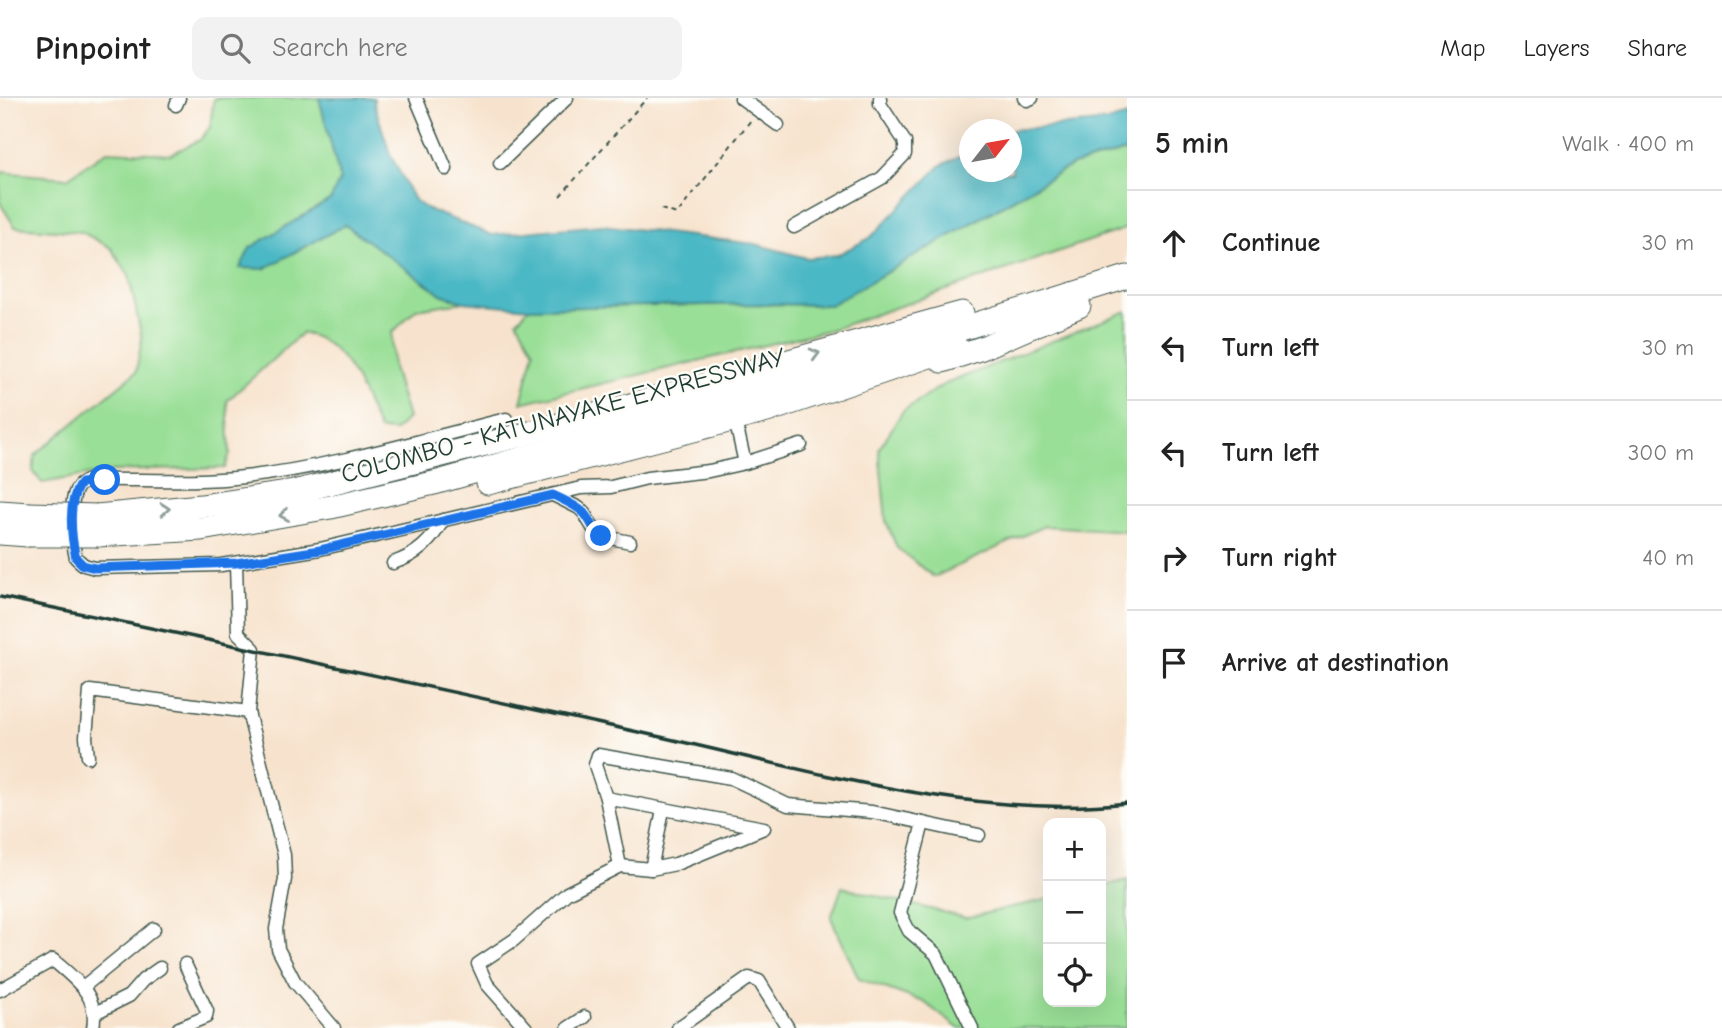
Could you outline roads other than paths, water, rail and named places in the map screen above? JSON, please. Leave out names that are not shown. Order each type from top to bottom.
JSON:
[{"type":"highway","name":"COLOMBO - KATUNAYAKE EXPRESSWAY","points":[[97,525],[307,488],[526,434],[1052,288],[1127,262]]},
{"type":"highway","name":"COLOMBO - KATUNAYAKE EXPRESSWAY","points":[[0,533],[28,524],[201,529],[370,498],[438,482],[769,389],[1127,282]]},
{"type":"highway","points":[[435,494],[523,482],[622,461],[737,428],[982,348],[1098,298],[1127,282]]},
{"type":"highway","points":[[320,509],[407,499],[522,476],[767,411],[1098,298]]},
{"type":"highway","name":"COLOMBO - KATUNAYAKE EXPRESSWAY","points":[[0,512],[28,524]]},
{"type":"street","points":[[416,98],[446,169]]},
{"type":"street","points":[[741,98],[778,125]]},
{"type":"street","points":[[794,227],[882,178],[905,153],[905,142],[880,104],[880,98]]},
{"type":"street","points":[[1024,98],[1032,98]]},
{"type":"street","points":[[500,163],[558,101]]},
{"type":"street","points":[[506,419],[356,456],[244,478],[155,482],[89,480],[76,489],[73,503],[76,558],[83,565],[109,568],[236,563],[320,550],[581,488],[611,487],[648,478],[709,471],[801,445]]},
{"type":"street","points":[[737,428],[745,463]]},
{"type":"street","points":[[553,495],[579,508],[601,536],[630,542]]},
{"type":"street","points":[[393,563],[410,558],[425,547],[443,520]]},
{"type":"street","points":[[236,563],[238,633],[254,649],[248,712],[284,855],[285,879],[276,929],[278,949],[295,982],[334,1028]]},
{"type":"street","points":[[88,757],[86,737],[90,691],[248,712]]},
{"type":"street","points":[[620,866],[606,799],[594,765],[598,755],[731,778],[788,805],[872,811],[979,835]]},
{"type":"street","points":[[526,1028],[487,984],[478,964],[514,940],[567,893],[620,866],[651,869],[676,864],[764,828],[606,799]]},
{"type":"street","points":[[651,869],[663,810]]},
{"type":"street","points":[[923,823],[900,913],[909,931],[936,954],[972,1028]]},
{"type":"street","points":[[83,987],[153,929]]},
{"type":"street","points":[[0,990],[53,960],[83,987],[95,1013],[93,1028]]},
{"type":"street","points":[[179,1028],[206,1017],[207,1012],[185,964]]},
{"type":"street","points":[[95,1013],[129,996],[143,980],[160,968]]},
{"type":"street","points":[[678,1028],[748,978],[759,981],[788,1028]]},
{"type":"street","points":[[568,1028],[585,1017]]},
{"type":"water","points":[[319,98],[374,98],[390,154],[414,200],[427,209],[492,235],[602,225],[755,244],[807,258],[837,255],[870,238],[940,166],[959,156],[959,182],[1022,182],[1022,129],[1110,121],[1127,116],[1127,151],[1072,165],[830,305],[529,308],[463,302],[441,294],[345,225],[264,269],[240,268],[250,248],[331,199],[340,179]]},
{"type":"railway","points":[[0,597],[240,646],[881,787],[1006,804],[1067,806],[1127,803]]}]
